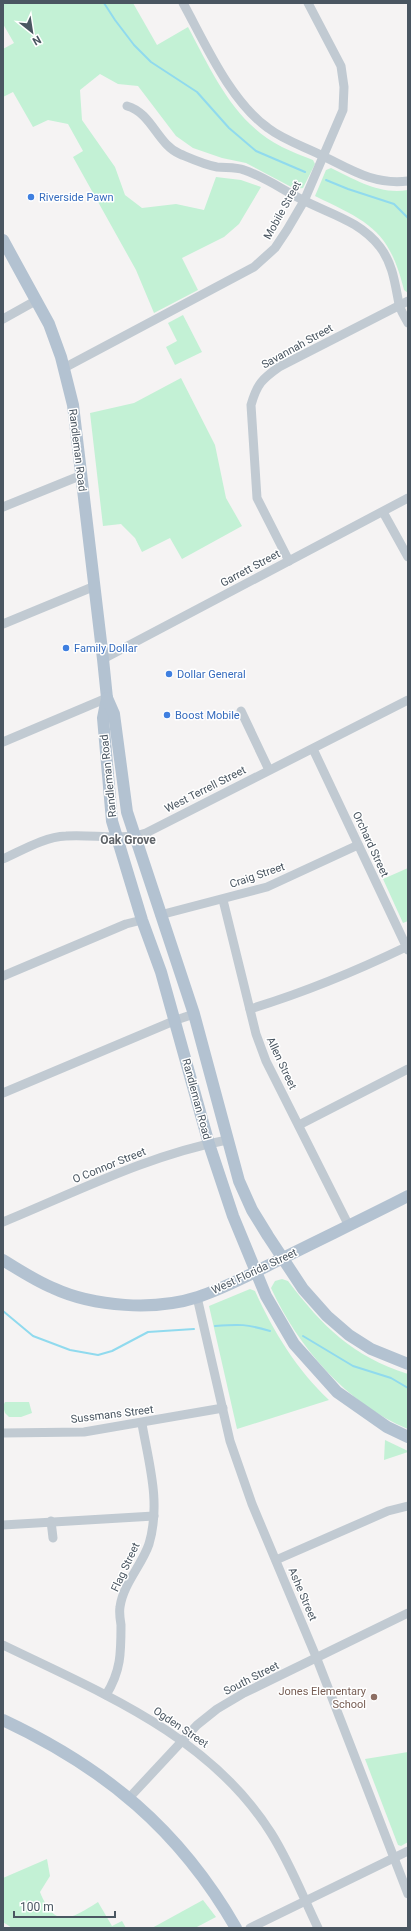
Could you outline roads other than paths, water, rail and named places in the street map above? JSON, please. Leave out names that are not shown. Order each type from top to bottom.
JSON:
[{"type":"main road","name":"Randleman Road","points":[[3,240],[37,300],[54,337],[64,368],[74,410],[107,698],[103,718],[112,821],[142,920],[161,972],[176,1020],[209,1144],[234,1216],[266,1296],[294,1344],[337,1392],[357,1408],[387,1427],[408,1437]]},
{"type":"main road","name":"Randleman Road","points":[[107,698],[114,714],[127,812],[134,837],[194,1014],[239,1181],[252,1210],[303,1289],[327,1316],[349,1336],[391,1358],[408,1364]]},
{"type":"main road","name":"West Florida Street","points":[[3,1260],[53,1289],[106,1303],[143,1305],[197,1297],[256,1272],[408,1196]]},
{"type":"main road","points":[[3,1720],[60,1749],[100,1775],[129,1798],[165,1831],[188,1857],[222,1903],[236,1928]]},
{"type":"street","points":[[183,3],[232,91],[249,111],[268,128],[295,144],[324,156],[354,172],[380,181],[408,181]]},
{"type":"street","name":"Mobile Street","points":[[64,368],[254,267],[275,248],[304,201],[343,110],[344,88],[340,66],[308,3]]},
{"type":"street","points":[[128,106],[137,109],[144,115],[158,135],[178,153],[216,167],[244,170],[304,201],[328,210],[353,223],[368,234],[389,262],[397,288],[399,305],[408,323]]},
{"type":"street","points":[[3,319],[37,300]]},
{"type":"street","name":"Savannah Street","points":[[289,561],[257,498],[251,404],[255,390],[263,378],[279,367],[408,301]]},
{"type":"street","points":[[3,507],[82,475]]},
{"type":"street","name":"Garrett Street","points":[[103,659],[408,498]]},
{"type":"street","points":[[383,512],[408,557]]},
{"type":"street","points":[[3,624],[95,586]]},
{"type":"street","points":[[3,742],[107,698]]},
{"type":"street","name":"West Terrell Street","points":[[3,859],[48,839],[66,836],[117,838],[134,837],[146,833],[408,700]]},
{"type":"street","points":[[241,711],[269,770]]},
{"type":"street","name":"Orchard Street","points":[[314,748],[407,948]]},
{"type":"street","name":"Craig Street","points":[[160,915],[223,900],[268,887],[358,845]]},
{"type":"street","name":"Allen Street","points":[[223,900],[256,1034],[266,1060],[349,1226]]},
{"type":"street","points":[[3,976],[126,924],[142,920]]},
{"type":"street","points":[[250,1009],[294,996],[344,977],[407,948]]},
{"type":"street","points":[[3,1093],[176,1020],[194,1014]]},
{"type":"street","points":[[299,1125],[408,1068]]},
{"type":"street","name":"O Connor Street","points":[[3,1222],[127,1170],[181,1150],[227,1140]]},
{"type":"street","name":"Ashe Street","points":[[197,1297],[230,1441],[252,1504],[317,1659],[408,1894]]},
{"type":"street","name":"Sussmans Street","points":[[3,1433],[84,1432],[142,1424],[223,1408]]},
{"type":"street","name":"Flag Street","points":[[106,1695],[119,1671],[121,1652],[120,1607],[125,1591],[149,1544],[154,1516],[155,1498],[142,1424]]},
{"type":"street","points":[[276,1560],[388,1511],[408,1506]]},
{"type":"street","points":[[3,1525],[154,1516]]},
{"type":"street","points":[[52,1521],[53,1538]]},
{"type":"street","name":"South Street","points":[[129,1798],[197,1725],[217,1709],[244,1693],[317,1659],[408,1613]]},
{"type":"street","name":"Ogden Street","points":[[3,1645],[106,1695],[183,1740],[213,1764],[250,1805],[271,1833],[318,1928]]},
{"type":"street","points":[[250,1928],[408,1851]]},
{"type":"waterway","points":[[104,3],[134,45],[151,62],[197,92],[229,128],[256,151],[305,172]]},
{"type":"waterway","points":[[326,180],[394,204],[408,218]]},
{"type":"waterway","points":[[3,1311],[33,1336],[70,1350],[98,1355],[112,1351],[148,1332],[194,1329]]},
{"type":"waterway","points":[[215,1326],[243,1325],[270,1331]]},
{"type":"waterway","points":[[303,1336],[353,1366],[391,1378],[408,1388]]},
{"type":"place","name":"Riverside Pawn","points":[[31,197]]},
{"type":"place","name":"Family Dollar","points":[[66,648]]},
{"type":"place","name":"Dollar General","points":[[169,674]]},
{"type":"place","name":"Boost Mobile","points":[[167,715]]},
{"type":"place","name":"Jones Elementary School","points":[[374,1697]]},
{"type":"district","name":"Oak Grove","points":[[128,840]]}]
